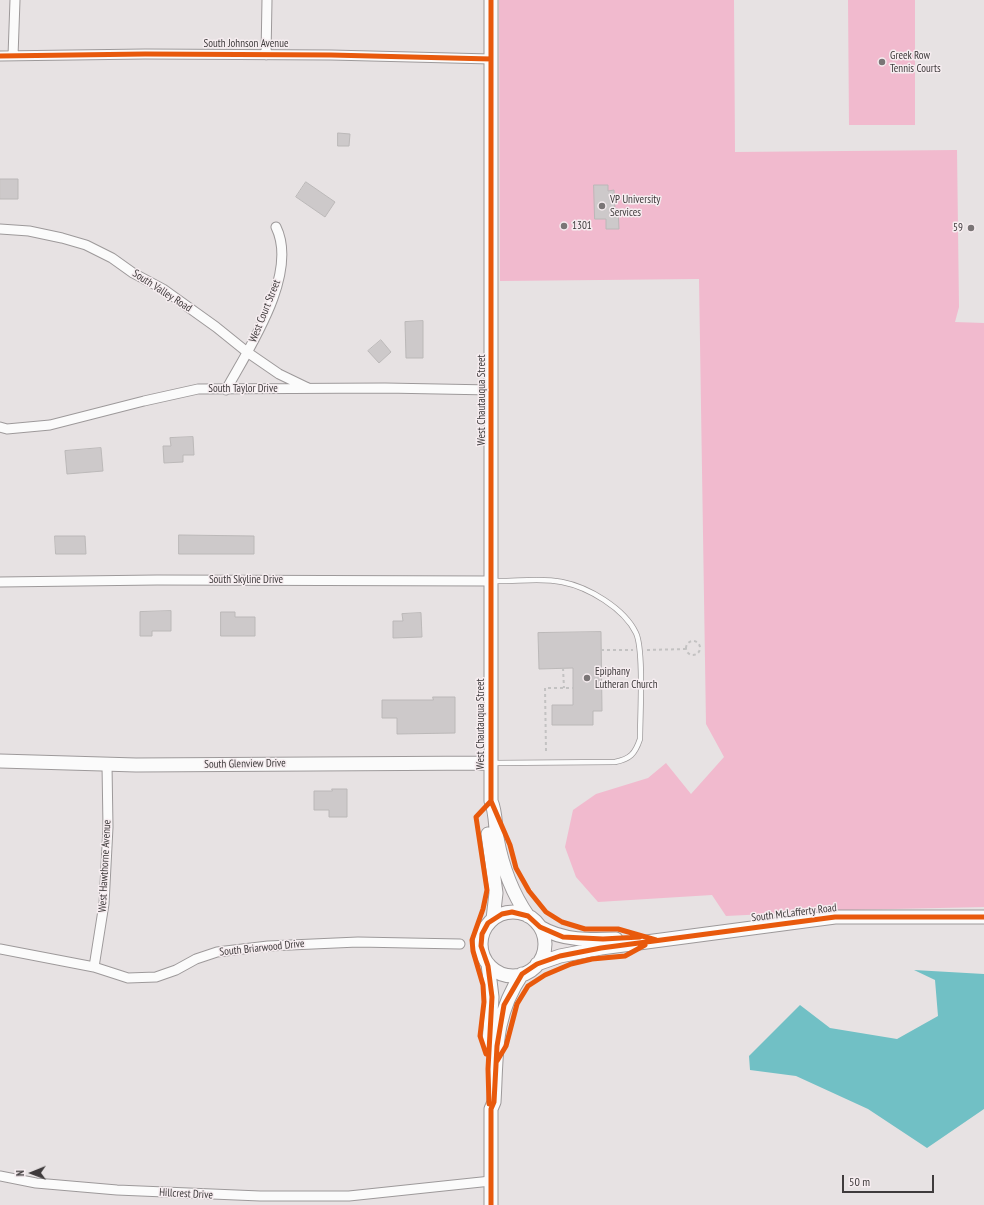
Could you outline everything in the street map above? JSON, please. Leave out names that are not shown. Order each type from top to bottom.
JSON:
[{"type":"street","points":[[13,56],[15,0]]},
{"type":"street","points":[[266,55],[267,0]]},
{"type":"street","name":"West Chautauqua Street","points":[[491,0],[492,581],[491,801],[488,808],[488,828],[496,893],[493,918],[485,928],[481,940],[482,952],[488,964],[492,997],[488,1069],[488,1102],[491,1109]]},
{"type":"street","name":"South Johnson Avenue","points":[[0,56],[331,54],[491,59]]},
{"type":"street","name":"West Court Street","points":[[226,390],[247,352],[272,298],[281,270],[281,238],[276,227]]},
{"type":"street","name":"South Valley Road","points":[[0,229],[29,231],[62,238],[86,245],[112,258],[133,273],[163,289],[279,374],[309,389]]},
{"type":"street","name":"South Taylor Drive","points":[[0,427],[7,429],[50,425],[144,400],[198,389],[390,388],[492,390]]},
{"type":"street","name":"South Skyline Drive","points":[[0,582],[157,580],[492,581]]},
{"type":"street","name":"South Glenview Drive","points":[[0,761],[107,765],[491,762]]},
{"type":"street","name":"West Hawthorne Avenue","points":[[94,967],[104,904],[108,827],[107,765]]},
{"type":"street","name":"West Chautauqua Street","points":[[491,801],[494,807],[496,835],[503,863],[515,893],[528,916],[540,927]]},
{"type":"street","points":[[493,918],[512,912],[528,916]]},
{"type":"street","name":"South McLafferty Road","points":[[537,964],[580,951],[835,917],[984,917]]},
{"type":"street","points":[[537,964],[543,955],[545,945],[540,927]]},
{"type":"street","name":"South McLafferty Road","points":[[540,927],[554,934],[571,938],[604,939],[648,937],[656,940]]},
{"type":"street","name":"South Briarwood Drive","points":[[0,949],[94,967],[128,978],[156,977],[176,970],[196,959],[217,952],[268,946],[358,942],[460,944]]},
{"type":"street","points":[[488,964],[503,974],[513,976],[522,974]]},
{"type":"street","name":"West Chautauqua Street","points":[[491,1205],[491,1109],[494,1102],[497,1046],[502,1014],[508,997],[522,974],[537,964]]},
{"type":"street","name":"Hillcrest Drive","points":[[0,1176],[36,1183],[117,1190],[260,1196],[348,1196],[491,1182]]},
{"type":"lane","points":[[491,762],[615,762],[632,756],[636,751],[640,739],[639,650],[636,634],[626,619],[600,597],[583,588],[562,581],[492,581]]},
{"type":"path","points":[[693,641],[698,643],[700,647],[698,654],[694,656],[688,653],[686,649],[688,643],[693,641]]},
{"type":"path","points":[[601,650],[686,649]]},
{"type":"path","points":[[563,668],[564,688]]},
{"type":"path","points":[[546,751],[545,688],[573,688]]},
{"type":"shaded area","points":[[499,0],[734,0],[735,152],[957,150],[959,307],[955,322],[984,323],[984,907],[848,910],[726,916],[712,895],[598,902],[576,877],[565,847],[573,810],[596,794],[648,778],[666,763],[691,794],[724,757],[706,724],[699,279],[500,281]]},
{"type":"shaded area","name":"Greek Row Tennis Courts","points":[[848,0],[915,0],[915,125],[849,125]]},
{"type":"water","points":[[914,970],[984,974],[984,1109],[927,1148],[868,1109],[796,1076],[750,1070],[749,1056],[800,1005],[830,1028],[897,1039],[938,1016],[935,980]]},
{"type":"building","points":[[338,133],[350,134],[349,146],[338,146]]},
{"type":"building","points":[[0,179],[18,179],[18,199],[0,199]]},
{"type":"building","points":[[306,182],[335,202],[325,217],[296,197]]},
{"type":"building","name":"VP University Services","points":[[594,185],[608,185],[608,191],[614,190],[615,209],[618,209],[619,229],[606,229],[606,219],[595,219]]},
{"type":"building","points":[[423,321],[423,358],[406,358],[405,322]]},
{"type":"building","points":[[381,340],[391,352],[379,363],[368,351]]},
{"type":"building","points":[[193,437],[194,455],[183,455],[183,462],[164,463],[163,446],[171,446],[170,438]]},
{"type":"building","points":[[101,448],[103,471],[67,474],[65,451]]},
{"type":"building","points":[[179,535],[254,536],[254,554],[179,554]]},
{"type":"building","points":[[55,536],[85,536],[86,554],[56,554]]},
{"type":"building","points":[[171,611],[171,631],[152,631],[152,636],[140,636],[140,612]]},
{"type":"building","points":[[221,612],[235,612],[235,617],[255,617],[255,636],[221,636]]},
{"type":"building","points":[[421,613],[422,637],[393,638],[393,621],[403,621],[402,614]]},
{"type":"building","name":"Epiphany Lutheran Church","points":[[601,632],[602,711],[593,711],[593,725],[552,725],[552,705],[573,705],[573,668],[539,669],[538,633]]},
{"type":"building","points":[[433,697],[455,697],[455,733],[397,734],[397,718],[382,718],[382,700],[433,700]]},
{"type":"building","points":[[332,789],[347,789],[347,817],[329,817],[329,810],[314,810],[314,791],[332,791]]},
{"type":"cycle path","points":[[491,0],[491,801],[510,845],[516,868],[529,891],[546,912],[562,922],[585,929],[618,929],[656,940]]},
{"type":"cycle path","points":[[0,56],[145,54],[331,55],[491,59]]},
{"type":"cycle path","points":[[486,1054],[480,1036],[484,1002],[483,985],[473,951],[472,940],[483,909],[487,890],[476,817],[491,801]]},
{"type":"cycle path","points":[[489,1104],[488,1069],[492,997],[488,966],[481,946],[482,934],[488,923],[502,914],[512,912],[528,916],[540,927],[563,937],[603,939],[640,937]]},
{"type":"cycle path","points":[[491,1205],[491,1109],[494,1102],[497,1046],[504,1005],[522,974],[537,964],[560,956],[601,948],[835,917],[984,917]]},
{"type":"cycle path","points":[[497,1061],[506,1046],[517,1004],[528,986],[545,975],[571,964],[592,959],[625,956],[645,945]]},
{"type":"place","name":"Greek Row Tennis Courts","points":[[882,62]]},
{"type":"place","name":"VP University Services","points":[[602,206]]},
{"type":"place","name":"1301","points":[[564,226]]},
{"type":"place","name":"59","points":[[971,228]]},
{"type":"place","name":"Epiphany Lutheran Church","points":[[587,678]]}]
